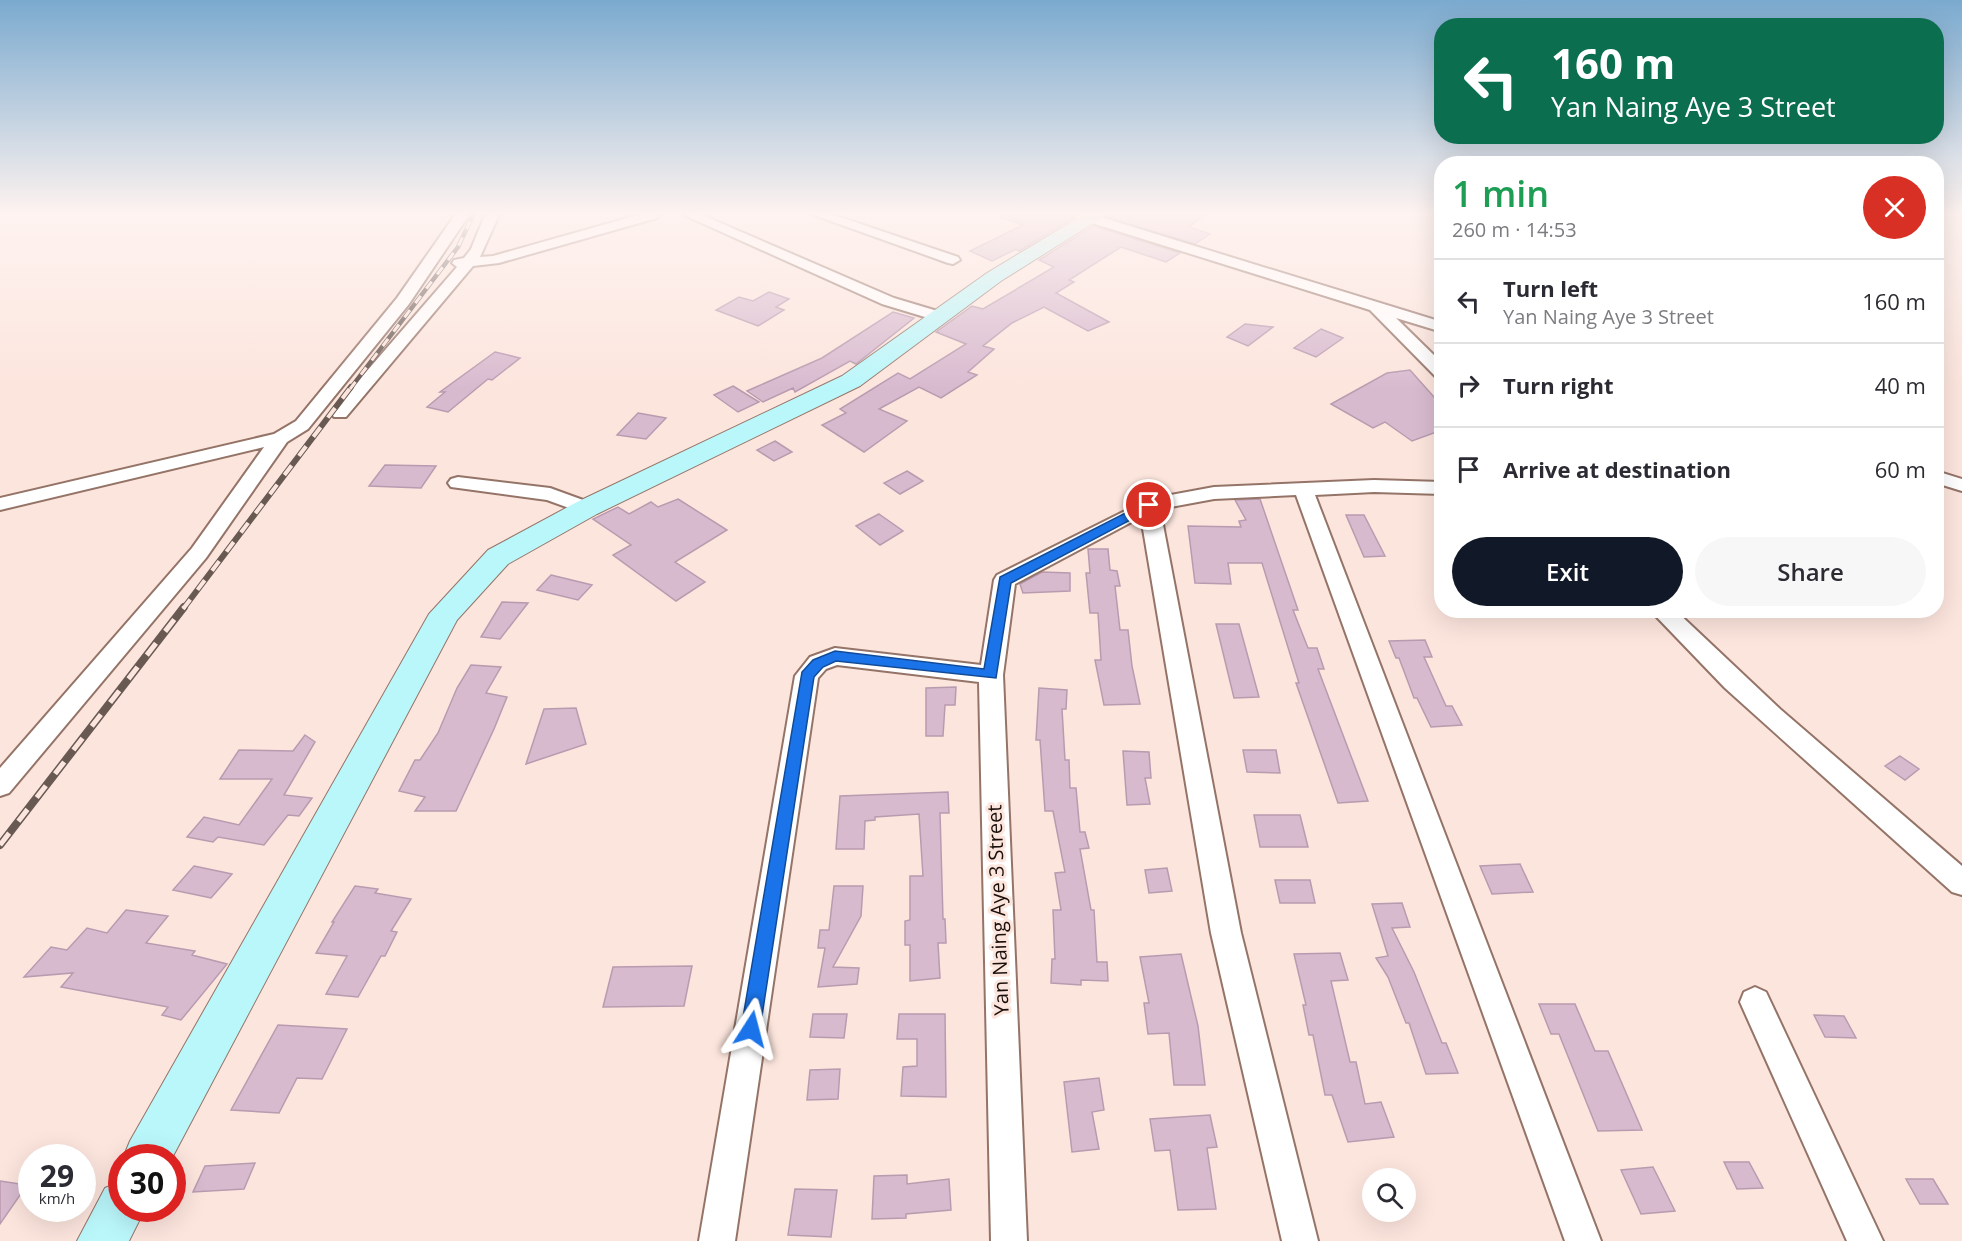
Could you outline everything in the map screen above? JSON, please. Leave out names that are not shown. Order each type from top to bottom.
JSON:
[{"type":"main road","points":[[155,1144],[445,614],[498,557],[587,508],[851,381],[1000,273]]},
{"type":"main road","points":[[102,1241],[113,1222]]},
{"type":"street","points":[[0,504],[280,438],[302,425],[403,302],[423,273]]},
{"type":"street","points":[[340,413],[460,273]]},
{"type":"street","points":[[824,273],[888,301],[938,316]]},
{"type":"street","points":[[1268,273],[1434,325]]},
{"type":"street","points":[[1376,307],[1434,365]]},
{"type":"street","points":[[0,786],[199,553],[280,438]]},
{"type":"street","points":[[1944,479],[1962,485]]},
{"type":"street","points":[[458,483],[531,490],[550,494],[587,508]]},
{"type":"street","points":[[1303,488],[1583,1241]]},
{"type":"street","points":[[1300,1241],[1226,933],[1149,505],[1214,493],[1303,488],[1434,488]]},
{"type":"street","name":"Yan Naing Aye 3 Street","points":[[1009,1241],[991,675],[1005,580],[1149,505]]},
{"type":"street","points":[[1669,618],[1700,651],[1807,749],[1893,820],[1962,883]]},
{"type":"street","points":[[717,1241],[807,676],[818,663],[835,656],[991,675]]},
{"type":"street","points":[[1755,1002],[1865,1241]]},
{"type":"building","points":[[1044,273],[1080,273],[1069,280],[1074,282],[1056,293],[1109,322],[1088,331],[1044,307],[1012,323],[983,346],[994,349],[968,372],[977,375],[941,398],[919,387],[879,409],[907,421],[864,452],[822,425],[846,413],[840,409],[898,373],[910,379],[966,344],[936,332],[972,306],[983,309]]},
{"type":"building","points":[[769,292],[789,299],[776,307],[784,310],[758,326],[716,310],[739,297],[753,301]]},
{"type":"building","points":[[893,312],[914,318],[856,364],[850,361],[795,392],[793,388],[763,402],[747,391],[822,358]]},
{"type":"building","points":[[1245,324],[1273,327],[1248,346],[1227,337]]},
{"type":"building","points":[[1321,329],[1343,338],[1316,357],[1294,348]]},
{"type":"building","points":[[495,352],[520,358],[492,380],[488,379],[448,412],[427,407],[445,392],[440,392]]},
{"type":"building","points":[[1410,370],[1434,397],[1434,433],[1412,441],[1385,422],[1373,428],[1331,404],[1387,373]]},
{"type":"building","points":[[733,386],[759,402],[738,412],[714,395]]},
{"type":"building","points":[[638,413],[666,418],[646,439],[617,435]]},
{"type":"building","points":[[775,441],[792,452],[774,461],[757,450]]},
{"type":"building","points":[[385,465],[436,466],[421,488],[369,486]]},
{"type":"building","points":[[907,471],[923,481],[900,494],[884,483]]},
{"type":"building","points":[[678,499],[727,530],[675,562],[705,582],[676,601],[613,555],[631,545],[593,519],[618,507],[629,514],[651,502],[658,507]]},
{"type":"building","points":[[1260,499],[1298,610],[1293,610],[1308,648],[1317,648],[1324,669],[1318,669],[1368,801],[1338,803],[1296,683],[1299,683],[1262,563],[1228,563],[1231,584],[1195,583],[1188,526],[1241,527],[1239,521],[1246,520],[1235,500]]},
{"type":"building","points":[[879,514],[903,531],[880,545],[856,526]]},
{"type":"building","points":[[1346,515],[1364,515],[1385,556],[1364,557]]},
{"type":"building","points":[[1088,549],[1108,549],[1110,570],[1117,571],[1120,586],[1115,586],[1120,630],[1128,630],[1132,666],[1140,704],[1104,705],[1095,660],[1101,660],[1098,613],[1090,613],[1086,573],[1090,573]]},
{"type":"building","points":[[1042,572],[1070,573],[1070,591],[1023,593],[1020,584]]},
{"type":"building","points":[[551,575],[592,585],[578,600],[537,590]]},
{"type":"building","points":[[502,602],[528,603],[500,639],[481,637]]},
{"type":"building","points":[[1216,624],[1239,624],[1259,697],[1234,698]]},
{"type":"building","points":[[1425,640],[1432,657],[1424,657],[1446,706],[1452,706],[1462,725],[1431,727],[1417,698],[1414,698],[1399,658],[1396,658],[1389,641]]},
{"type":"building","points":[[471,665],[501,667],[486,693],[507,697],[456,811],[415,811],[425,797],[399,791],[415,760],[420,760],[438,733],[457,688]]},
{"type":"building","points":[[956,687],[955,705],[945,705],[943,736],[926,736],[926,688]]},
{"type":"building","points":[[1039,688],[1067,690],[1066,709],[1062,709],[1065,760],[1069,760],[1070,788],[1076,788],[1080,832],[1085,832],[1089,848],[1080,849],[1091,910],[1094,910],[1097,962],[1107,962],[1108,981],[1081,980],[1081,985],[1051,983],[1052,959],[1055,959],[1053,910],[1061,910],[1055,873],[1065,872],[1053,811],[1045,811],[1040,740],[1036,740]]},
{"type":"building","points":[[576,708],[586,744],[526,764],[544,709]]},
{"type":"building","points":[[305,735],[315,742],[284,795],[312,798],[299,816],[288,815],[264,845],[218,837],[213,842],[187,837],[204,817],[239,825],[272,779],[220,779],[239,750],[293,751]]},
{"type":"building","points":[[1243,750],[1276,750],[1280,773],[1247,772]]},
{"type":"building","points":[[1123,751],[1149,752],[1151,778],[1145,778],[1150,804],[1127,805]]},
{"type":"building","points":[[1900,756],[1919,769],[1905,780],[1885,766]]},
{"type":"building","points":[[948,792],[949,813],[940,813],[943,919],[945,919],[946,943],[938,943],[940,978],[910,981],[910,945],[905,945],[905,921],[910,920],[910,876],[923,876],[919,814],[875,817],[875,820],[865,821],[864,849],[836,849],[840,796]]},
{"type":"building","points":[[1254,815],[1300,815],[1308,847],[1260,847]]},
{"type":"building","points":[[1520,864],[1533,892],[1492,894],[1480,866]]},
{"type":"building","points":[[194,866],[232,874],[211,898],[173,890]]},
{"type":"building","points":[[1167,868],[1172,891],[1149,893],[1145,870]]},
{"type":"building","points":[[1275,880],[1310,880],[1315,903],[1280,903]]},
{"type":"building","points":[[355,886],[378,889],[375,893],[411,899],[391,931],[397,932],[385,956],[381,956],[358,997],[326,994],[347,956],[316,953]]},
{"type":"building","points":[[834,886],[863,886],[861,916],[833,967],[859,968],[857,984],[818,987],[825,948],[818,948],[820,930],[829,930]]},
{"type":"building","points":[[1402,903],[1410,927],[1392,928],[1414,972],[1442,1043],[1446,1043],[1458,1073],[1426,1074],[1409,1023],[1406,1023],[1388,977],[1376,958],[1388,956],[1372,904]]},
{"type":"building","points":[[126,910],[168,916],[146,943],[195,951],[192,955],[227,964],[181,1020],[162,1015],[168,1007],[61,987],[73,973],[24,977],[51,947],[67,950],[87,928],[107,933]]},
{"type":"building","points":[[1340,953],[1348,980],[1331,981],[1350,1062],[1356,1062],[1365,1104],[1381,1102],[1394,1137],[1348,1142],[1332,1095],[1325,1095],[1313,1035],[1309,1035],[1303,1005],[1306,1005],[1294,954]]},
{"type":"building","points":[[1181,954],[1198,1026],[1205,1085],[1174,1085],[1169,1033],[1148,1034],[1144,1003],[1149,1003],[1140,957]]},
{"type":"building","points":[[692,966],[684,1006],[603,1007],[613,967]]},
{"type":"building","points":[[1539,1004],[1575,1004],[1595,1051],[1608,1051],[1642,1130],[1598,1131],[1559,1034],[1551,1034]]},
{"type":"building","points":[[813,1014],[847,1014],[844,1038],[810,1037]]},
{"type":"building","points":[[899,1014],[945,1014],[946,1097],[901,1096],[903,1067],[917,1066],[917,1039],[897,1039]]},
{"type":"building","points":[[1814,1015],[1844,1016],[1856,1038],[1825,1037]]},
{"type":"building","points":[[278,1025],[347,1029],[322,1079],[297,1078],[279,1113],[231,1110]]},
{"type":"building","points":[[840,1069],[838,1099],[807,1100],[810,1070]]},
{"type":"building","points":[[1099,1078],[1104,1110],[1092,1112],[1099,1149],[1072,1152],[1064,1082]]},
{"type":"building","points":[[1210,1115],[1217,1147],[1207,1148],[1216,1209],[1178,1210],[1170,1150],[1155,1151],[1150,1119]]},
{"type":"building","points":[[1724,1162],[1749,1162],[1763,1188],[1737,1189]]},
{"type":"building","points":[[255,1163],[244,1189],[193,1192],[205,1166]]},
{"type":"building","points":[[1653,1167],[1675,1211],[1641,1214],[1621,1170]]},
{"type":"building","points":[[907,1175],[907,1184],[949,1179],[951,1210],[906,1214],[906,1218],[872,1219],[874,1176]]},
{"type":"building","points":[[1906,1179],[1933,1179],[1948,1204],[1920,1204]]},
{"type":"building","points":[[0,1181],[18,1184],[18,1198],[0,1224]]},
{"type":"building","points":[[795,1189],[837,1190],[831,1237],[788,1235]]},
{"type":"railway","points":[[350,389],[438,273]]},
{"type":"railway","points":[[183,609],[351,387]]},
{"type":"railway","points":[[0,845],[184,607]]},
{"type":"route","points":[[751,1029],[807,676],[818,663],[835,656],[991,675],[1005,580],[1149,505]]}]
